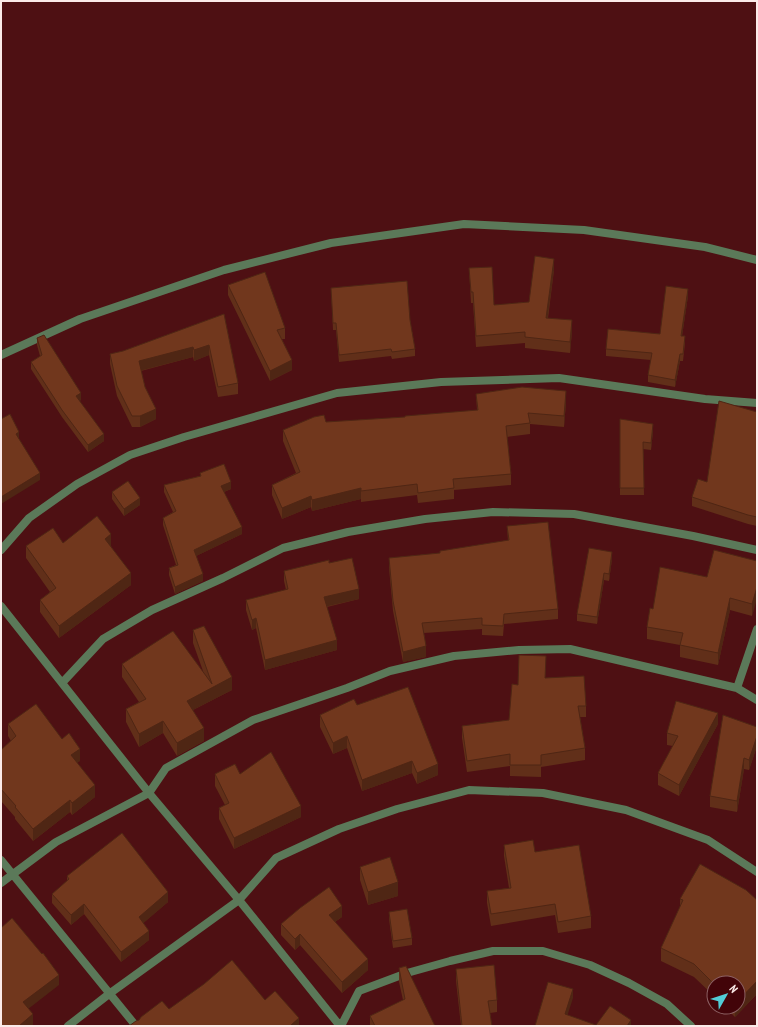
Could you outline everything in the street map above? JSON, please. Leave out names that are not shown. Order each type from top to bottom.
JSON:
[{"type":"street","points":[[1,355],[80,319],[224,270],[331,242],[464,224],[584,230],[705,246],[757,260]]},
{"type":"street","points":[[1,550],[28,518],[77,484],[130,455],[184,437],[337,393],[441,382],[559,378],[705,400],[757,403]]},
{"type":"street","points":[[62,683],[103,639],[152,610],[223,578],[283,548],[348,532],[425,519],[493,512],[574,514],[693,536],[757,550]]},
{"type":"street","points":[[1,606],[149,793],[239,900],[341,1026],[360,991],[407,973],[493,951],[543,951],[590,965],[667,1004],[690,1026]]},
{"type":"street","points":[[737,688],[757,629]]},
{"type":"street","points":[[1,883],[56,842],[149,793],[166,768],[253,720],[347,688],[390,671],[454,656],[519,650],[570,649],[737,688],[757,700]]},
{"type":"street","points":[[68,1026],[109,994],[239,900],[276,858],[339,829],[397,809],[469,790],[543,793],[626,810],[708,840],[757,872]]},
{"type":"street","points":[[1,860],[136,1026]]},
{"type":"building","points":[[535,256],[554,259],[546,318],[572,320],[570,342],[525,337],[525,332],[476,336],[473,292],[471,292],[469,268],[492,267],[494,305],[529,302]]},
{"type":"building","points":[[265,272],[285,328],[277,330],[292,360],[270,371],[228,285]]},
{"type":"building","points":[[407,281],[410,320],[415,349],[392,352],[391,349],[339,355],[336,323],[333,323],[331,288]]},
{"type":"building","points":[[666,286],[688,289],[681,336],[685,336],[683,354],[680,354],[675,380],[648,375],[652,353],[606,349],[608,329],[660,334]]},
{"type":"building","points":[[224,314],[238,383],[218,387],[209,345],[194,350],[193,347],[139,361],[145,387],[156,409],[140,416],[132,416],[117,386],[110,354],[123,351]]},
{"type":"building","points":[[44,335],[81,393],[76,396],[104,434],[88,445],[62,410],[31,362],[42,355],[37,338]]},
{"type":"building","points":[[522,387],[566,391],[564,416],[528,413],[530,423],[506,426],[511,474],[453,479],[454,488],[418,493],[417,484],[361,491],[361,488],[312,500],[311,496],[282,508],[272,485],[300,472],[283,430],[314,417],[324,415],[326,422],[405,417],[478,410],[476,394]]},
{"type":"building","points":[[719,401],[757,412],[757,517],[692,497],[698,479],[707,482]]},
{"type":"building","points":[[10,414],[19,432],[16,434],[40,473],[1,497],[1,419]]},
{"type":"building","points":[[620,419],[653,424],[651,443],[643,442],[644,488],[620,488]]},
{"type":"building","points":[[224,464],[231,482],[221,486],[242,527],[194,550],[203,574],[175,587],[169,568],[178,565],[163,518],[176,511],[164,485],[201,476],[200,473]]},
{"type":"building","points":[[128,481],[140,498],[124,509],[112,492]]},
{"type":"building","points":[[97,516],[111,534],[105,539],[131,573],[59,626],[40,600],[56,588],[26,546],[53,528],[63,543]]},
{"type":"building","points":[[548,522],[558,609],[504,614],[503,626],[482,625],[482,618],[422,623],[426,646],[403,652],[393,601],[389,558],[440,553],[440,551],[509,540],[507,526]]},
{"type":"building","points":[[589,548],[612,552],[609,574],[604,573],[597,617],[577,614]]},
{"type":"building","points":[[714,550],[757,561],[757,587],[752,604],[730,598],[718,653],[680,645],[683,633],[647,627],[650,608],[653,609],[660,567],[707,577]]},
{"type":"building","points":[[352,558],[359,589],[324,597],[337,640],[265,660],[256,618],[252,620],[246,600],[288,589],[284,571],[329,560],[329,563]]},
{"type":"building","points":[[204,626],[232,677],[187,701],[204,728],[177,743],[163,721],[139,734],[126,709],[146,699],[122,664],[173,631],[212,684],[193,630]]},
{"type":"building","points":[[519,655],[546,656],[545,678],[584,676],[586,706],[578,706],[585,748],[541,755],[541,765],[510,765],[510,754],[467,761],[462,726],[509,720],[512,684],[518,685]]},
{"type":"building","points":[[408,687],[438,764],[417,773],[412,761],[362,780],[347,736],[333,743],[320,715],[354,699],[357,705]]},
{"type":"building","points":[[676,701],[718,713],[679,785],[658,773],[678,736],[667,733]]},
{"type":"building","points":[[36,704],[62,739],[69,733],[80,749],[71,755],[95,785],[72,803],[70,800],[33,829],[1,789],[1,750],[16,736],[8,724]]},
{"type":"building","points":[[723,715],[757,727],[757,736],[749,760],[744,758],[737,801],[710,796]]},
{"type":"building","points":[[271,752],[301,806],[234,838],[219,808],[229,803],[215,774],[235,764],[240,774]]},
{"type":"building","points":[[122,833],[168,892],[139,917],[149,931],[121,952],[84,904],[71,915],[52,894],[69,879],[67,876]]},
{"type":"building","points":[[533,840],[535,852],[579,845],[591,916],[558,922],[555,904],[491,914],[487,891],[511,888],[504,845]]},
{"type":"building","points":[[390,857],[398,882],[368,892],[360,867]]},
{"type":"building","points":[[700,864],[746,890],[757,900],[757,981],[746,993],[746,975],[706,976],[694,964],[661,948],[683,900],[680,899]]},
{"type":"building","points":[[329,887],[342,906],[329,915],[368,959],[342,982],[300,934],[295,939],[281,924]]},
{"type":"building","points":[[407,909],[412,938],[393,941],[389,912]]},
{"type":"building","points":[[12,918],[42,954],[43,953],[59,975],[23,1002],[33,1014],[19,1026],[1,1026],[1,928]]},
{"type":"building","points":[[232,960],[265,1000],[275,991],[299,1018],[290,1026],[129,1026],[139,1020],[162,1001],[169,1009],[204,984]]},
{"type":"building","points":[[494,965],[497,1000],[488,1001],[492,1026],[462,1026],[456,969]]},
{"type":"building","points":[[406,966],[435,1026],[375,1026],[370,1016],[405,999],[399,968]]},
{"type":"building","points":[[548,982],[573,989],[565,1014],[596,1025],[610,1006],[631,1020],[627,1026],[535,1026]]}]
